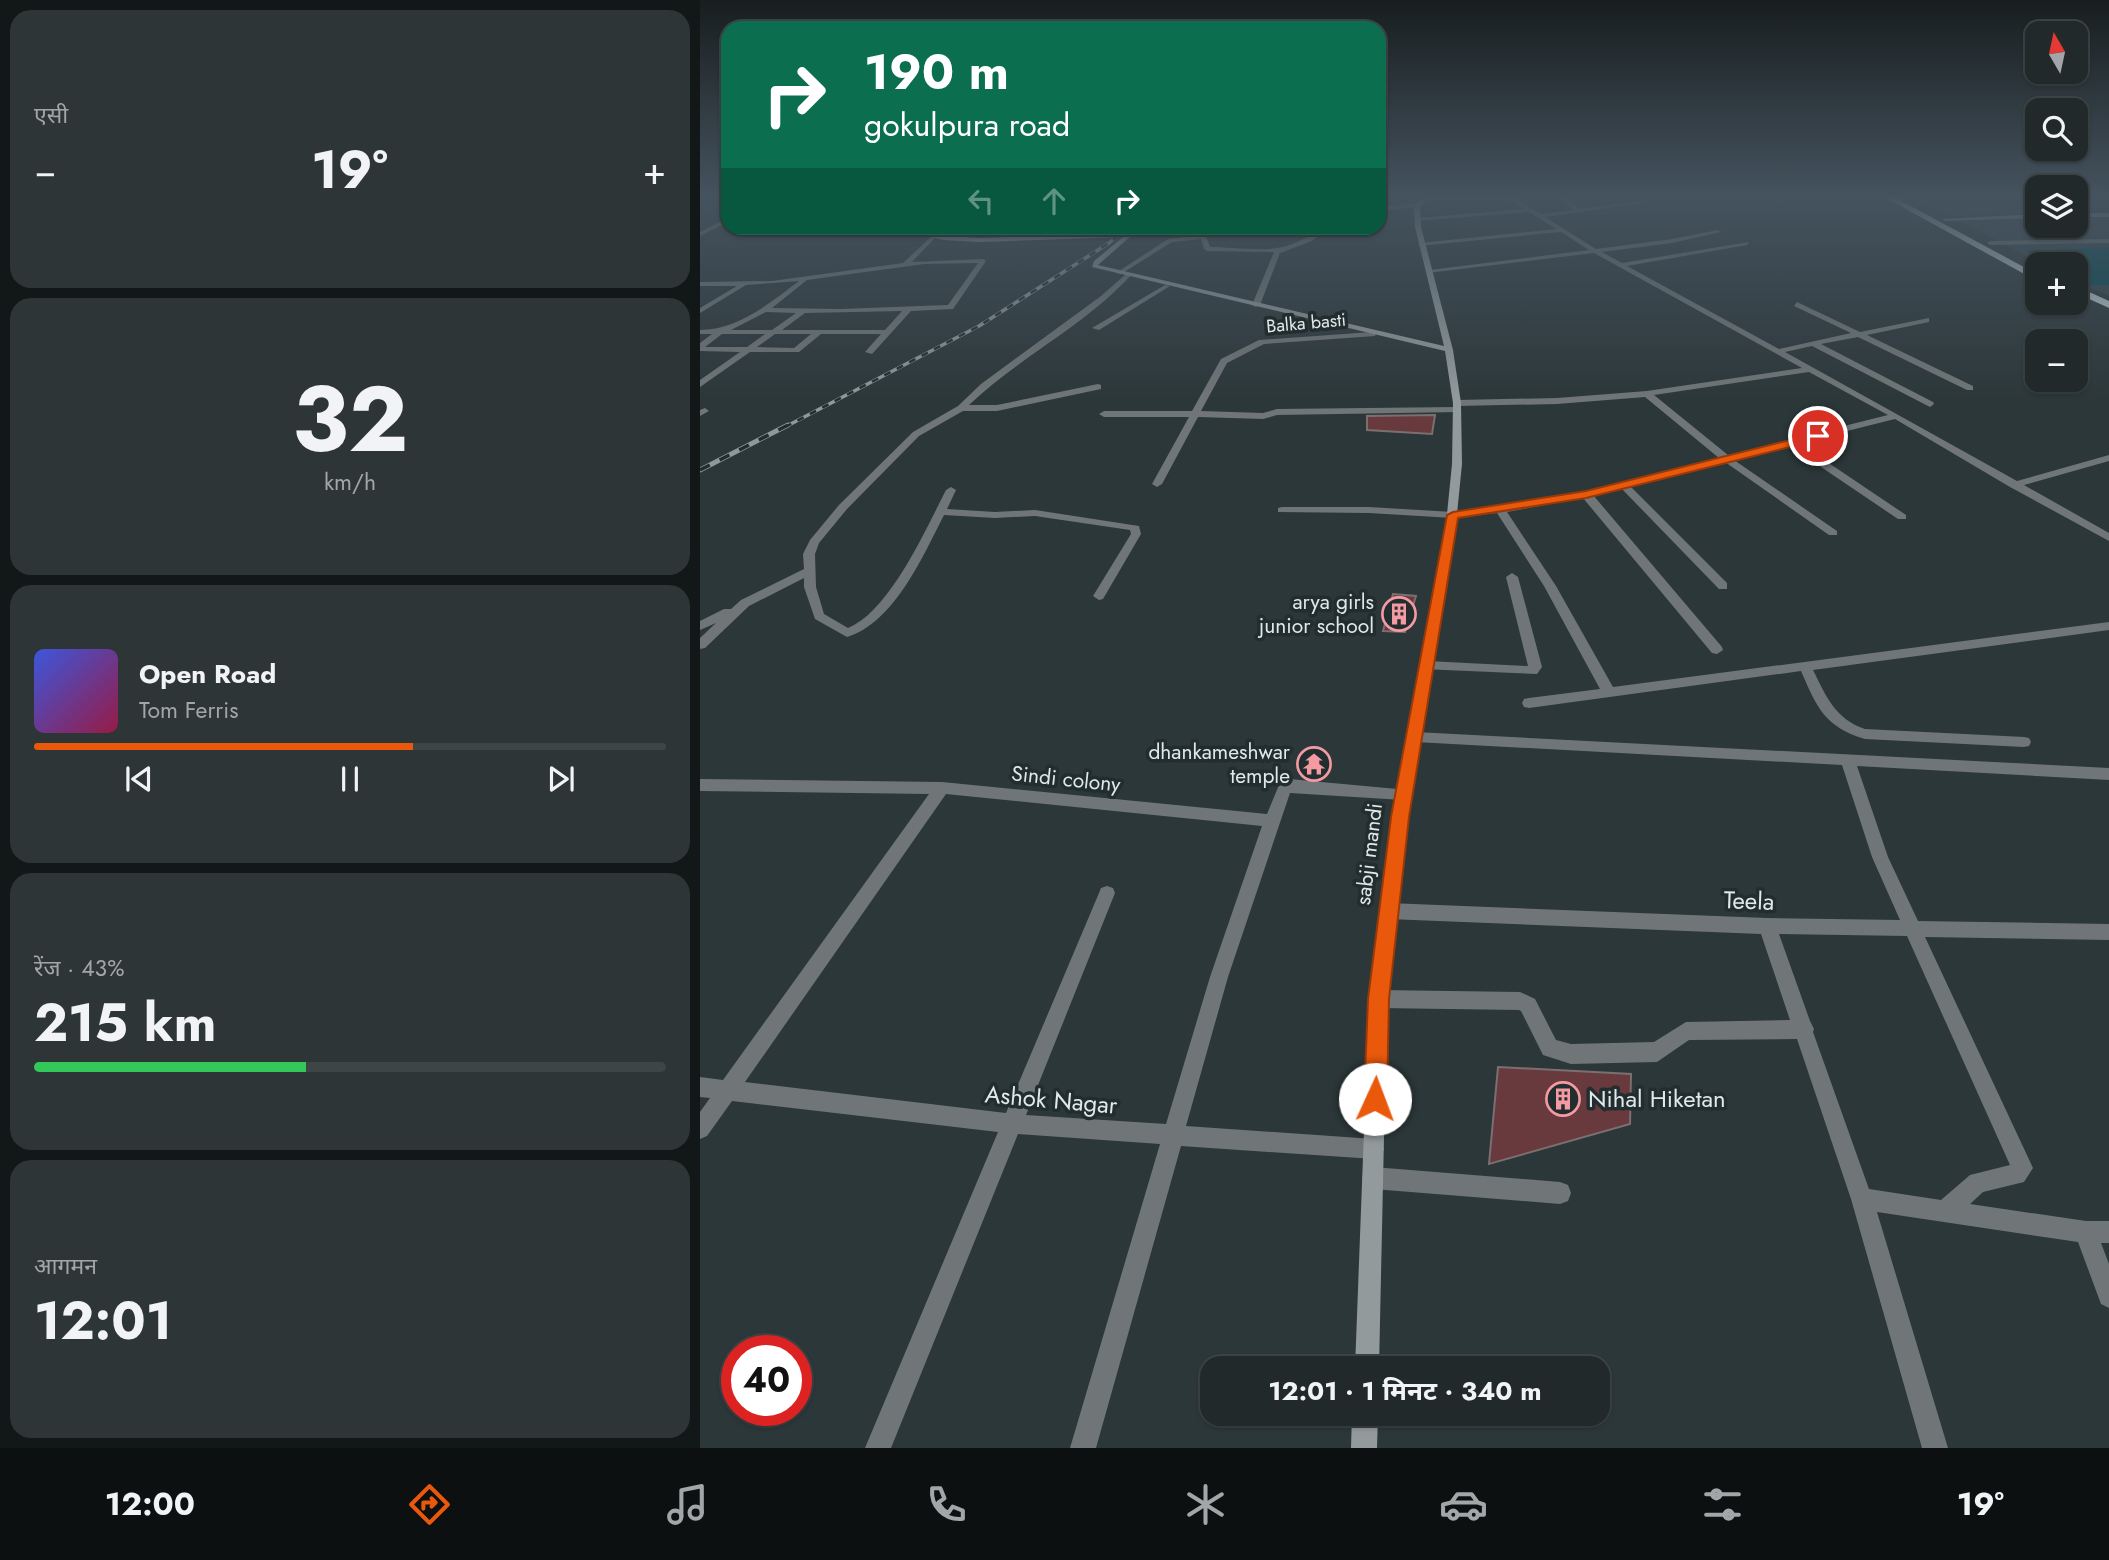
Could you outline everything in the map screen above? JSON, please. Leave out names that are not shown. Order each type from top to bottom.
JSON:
[{"type":"highway","points":[[2088,295],[2109,305]]},
{"type":"highway","points":[[2088,304],[2109,314]]},
{"type":"street","points":[[700,284],[805,280],[913,265]]},
{"type":"street","points":[[765,310],[950,307],[980,265]]},
{"type":"street","name":"Balka basti","points":[[1094,265],[1167,286],[1449,350]]},
{"type":"street","points":[[951,490],[892,595],[873,621],[860,631],[839,631],[819,616],[810,587],[809,554],[814,542],[864,485],[916,434],[961,408],[984,386],[1104,298],[1124,274],[1137,265]]},
{"type":"street","points":[[1256,305],[1272,265]]},
{"type":"street","name":"sabji mandi","points":[[1367,1356],[1378,999],[1403,794],[1453,515],[1457,406],[1449,350],[1427,265]]},
{"type":"street","points":[[1429,272],[1488,265]]},
{"type":"street","points":[[1621,265],[1896,416],[2109,538]]},
{"type":"street","points":[[700,348],[720,332],[765,310],[805,280]]},
{"type":"street","points":[[700,311],[745,284]]},
{"type":"street","points":[[1096,328],[1167,286]]},
{"type":"street","points":[[1797,304],[1970,388]]},
{"type":"street","points":[[869,352],[909,308]]},
{"type":"street","points":[[700,384],[803,311]]},
{"type":"street","points":[[1779,351],[1926,320]]},
{"type":"street","points":[[700,332],[886,332]]},
{"type":"street","points":[[700,348],[797,350],[818,333]]},
{"type":"street","name":"Balka basti","points":[[1157,484],[1224,360],[1262,342],[1371,334]]},
{"type":"street","points":[[1814,344],[1930,404]]},
{"type":"street","points":[[1104,414],[1263,416],[1277,412],[1557,401],[1647,394],[1810,369]]},
{"type":"street","points":[[961,408],[997,408],[1098,387]]},
{"type":"street","points":[[1647,394],[1728,460],[1833,533]]},
{"type":"street","points":[[1282,510],[1369,510],[1453,515],[1500,510],[1586,494],[1896,416]]},
{"type":"street","points":[[1792,443],[1902,517]]},
{"type":"street","points":[[2014,485],[2109,458]]},
{"type":"street","points":[[1623,485],[1723,586]]},
{"type":"street","points":[[1586,494],[1717,650]]},
{"type":"street","points":[[1500,510],[1550,586],[1609,692]]},
{"type":"street","points":[[940,512],[995,515],[1035,513],[1135,528],[1136,534],[1099,596]]},
{"type":"street","points":[[700,626],[809,571]]},
{"type":"street","points":[[1427,666],[1532,671],[1535,667],[1512,577]]},
{"type":"street","points":[[700,645],[745,603]]},
{"type":"street","points":[[1529,703],[2109,626]]},
{"type":"street","points":[[1805,666],[1827,712],[1846,729],[1865,734],[2024,742]]},
{"type":"street","points":[[1415,737],[2109,774]]},
{"type":"street","points":[[1848,761],[1880,857],[2022,1168],[2016,1174],[1978,1183],[1944,1211]]},
{"type":"street","name":"Sindi colony","points":[[700,785],[942,788],[1272,821]]},
{"type":"street","points":[[1083,1448],[1219,977],[1284,789],[1289,785],[1403,794]]},
{"type":"street","points":[[700,1129],[942,788]]},
{"type":"street","points":[[878,1448],[1014,1124],[1107,892]]},
{"type":"street","name":"Teela","points":[[1388,911],[1767,926],[2109,932]]},
{"type":"street","points":[[1767,926],[1805,1029],[1861,1199],[1936,1448]]},
{"type":"street","points":[[1378,999],[1520,1001],[1528,1005],[1550,1048],[1572,1054],[1657,1052],[1686,1031],[1805,1029]]},
{"type":"street","name":"Ashok Nagar","points":[[700,1087],[1014,1124],[1374,1149]]},
{"type":"street","points":[[1373,1178],[1560,1193]]},
{"type":"street","points":[[1861,1199],[2098,1232],[2109,1296]]},
{"type":"street","points":[[1364,1448],[1365,1426]]},
{"type":"shaded area","points":[[2088,265],[2109,265],[2109,296],[2088,287]]},
{"type":"shaded area","points":[[2088,265],[2109,265],[2109,285],[2088,283]]},
{"type":"building","points":[[1435,415],[1432,434],[1367,430],[1367,416]]},
{"type":"building","name":"arya girls junior school","points":[[1393,594],[1416,596],[1405,632],[1383,631]]},
{"type":"building","name":"Nihal Hiketan","points":[[1498,1067],[1631,1074],[1630,1124],[1489,1164]]},
{"type":"railway","points":[[785,427],[979,326],[1075,265]]},
{"type":"railway","points":[[700,470],[788,425]]},
{"type":"place","name":"arya girls junior school","points":[[1399,614]]},
{"type":"place","name":"dhankameshwar temple","points":[[1314,764]]},
{"type":"place","name":"Nihal Hiketan","points":[[1563,1099]]},
{"type":"route","points":[[1375,1099],[1378,999],[1403,794],[1453,515],[1500,510],[1586,494],[1818,436]]}]
